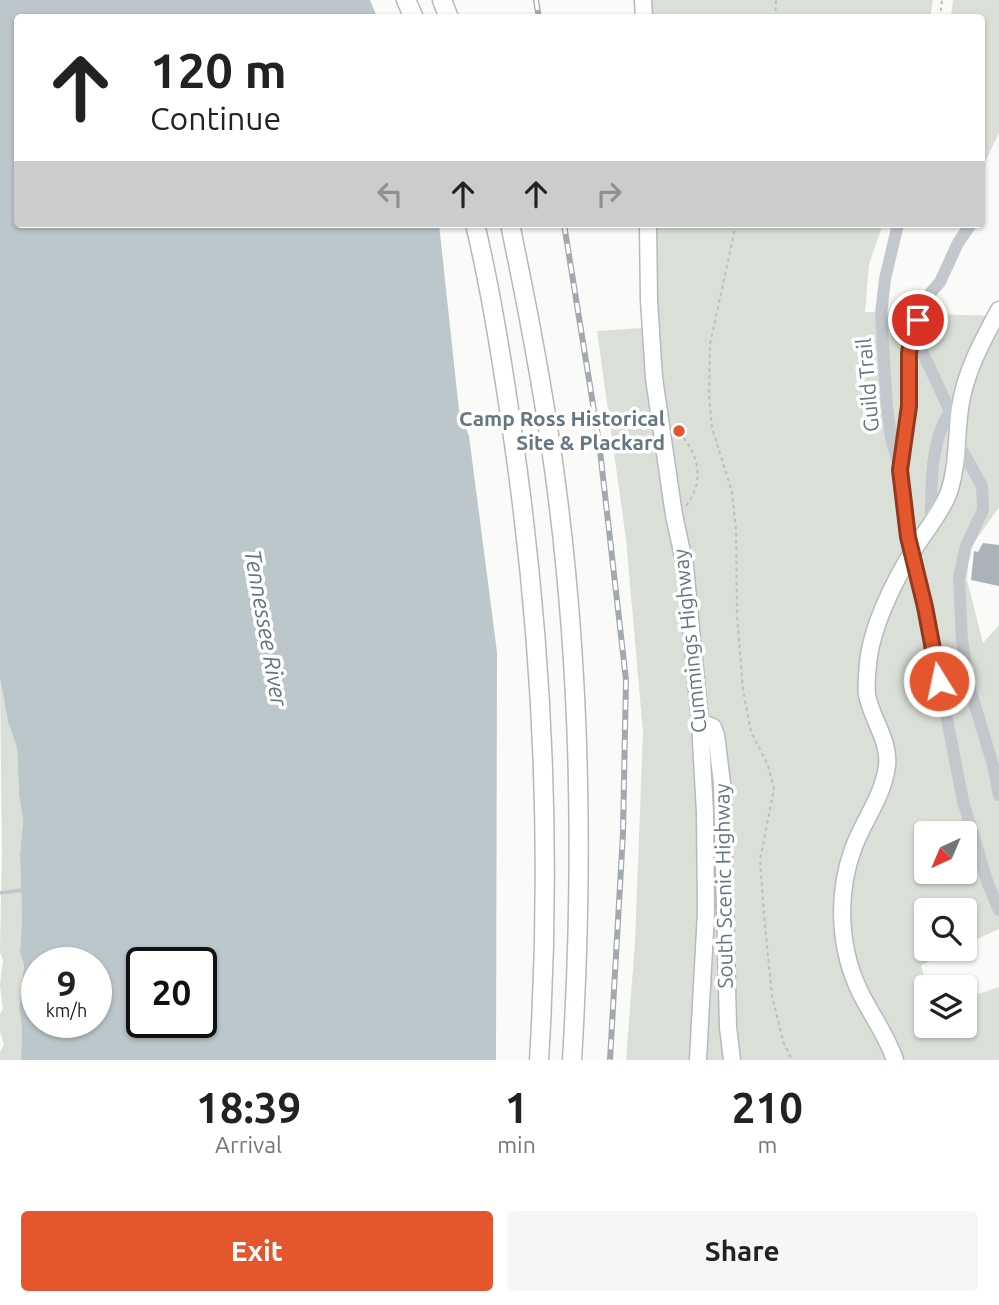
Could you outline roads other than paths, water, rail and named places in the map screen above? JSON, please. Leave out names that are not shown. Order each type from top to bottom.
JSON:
[{"type":"highway","points":[[476,228],[500,346],[519,476],[541,704],[545,935],[539,1060]]},
{"type":"highway","points":[[511,228],[554,469],[574,682],[578,965],[572,1060]]},
{"type":"main road","name":"Cummings Highway","points":[[648,228],[649,300],[658,414],[685,566],[700,722],[705,813],[706,912],[698,1060]]},
{"type":"main road","points":[[895,1060],[860,993],[849,964],[842,908],[843,891],[853,849],[884,785],[887,764],[884,741],[867,694],[868,659],[879,621],[912,552],[948,494],[958,443],[955,410],[970,366],[999,310]]},
{"type":"main road","name":"South Scenic Highway","points":[[700,722],[713,727],[716,735],[722,783],[728,1027],[732,1060]]},
{"type":"lane","name":"Guild Trail","points":[[897,228],[885,279],[881,314],[891,438],[900,470],[912,552],[963,802],[988,884],[999,910]]},
{"type":"lane","points":[[900,470],[909,406],[912,329],[927,297],[940,282],[958,243],[968,228]]},
{"type":"lane","points":[[912,329],[955,410],[943,421],[938,437],[931,494],[931,523]]},
{"type":"lane","points":[[958,443],[982,486],[983,510],[966,545],[960,578],[962,640],[968,682],[987,743],[999,795]]},
{"type":"water","name":"Tennessee River","points":[[0,0],[370,0],[376,14],[14,14],[14,228],[439,228],[459,410],[469,436],[497,652],[496,1060],[21,1060],[22,1038],[112,1038],[112,947],[21,947],[21,955],[20,855],[23,821],[17,748],[8,722],[0,678]]},
{"type":"waterway","points":[[0,893],[22,890]]},
{"type":"railway","points":[[536,0],[538,14]]},
{"type":"railway","points":[[565,228],[599,442],[626,680],[623,833],[610,1060]]},
{"type":"place","name":"Camp Ross Historical Site & Plackard","points":[[679,431]]}]
